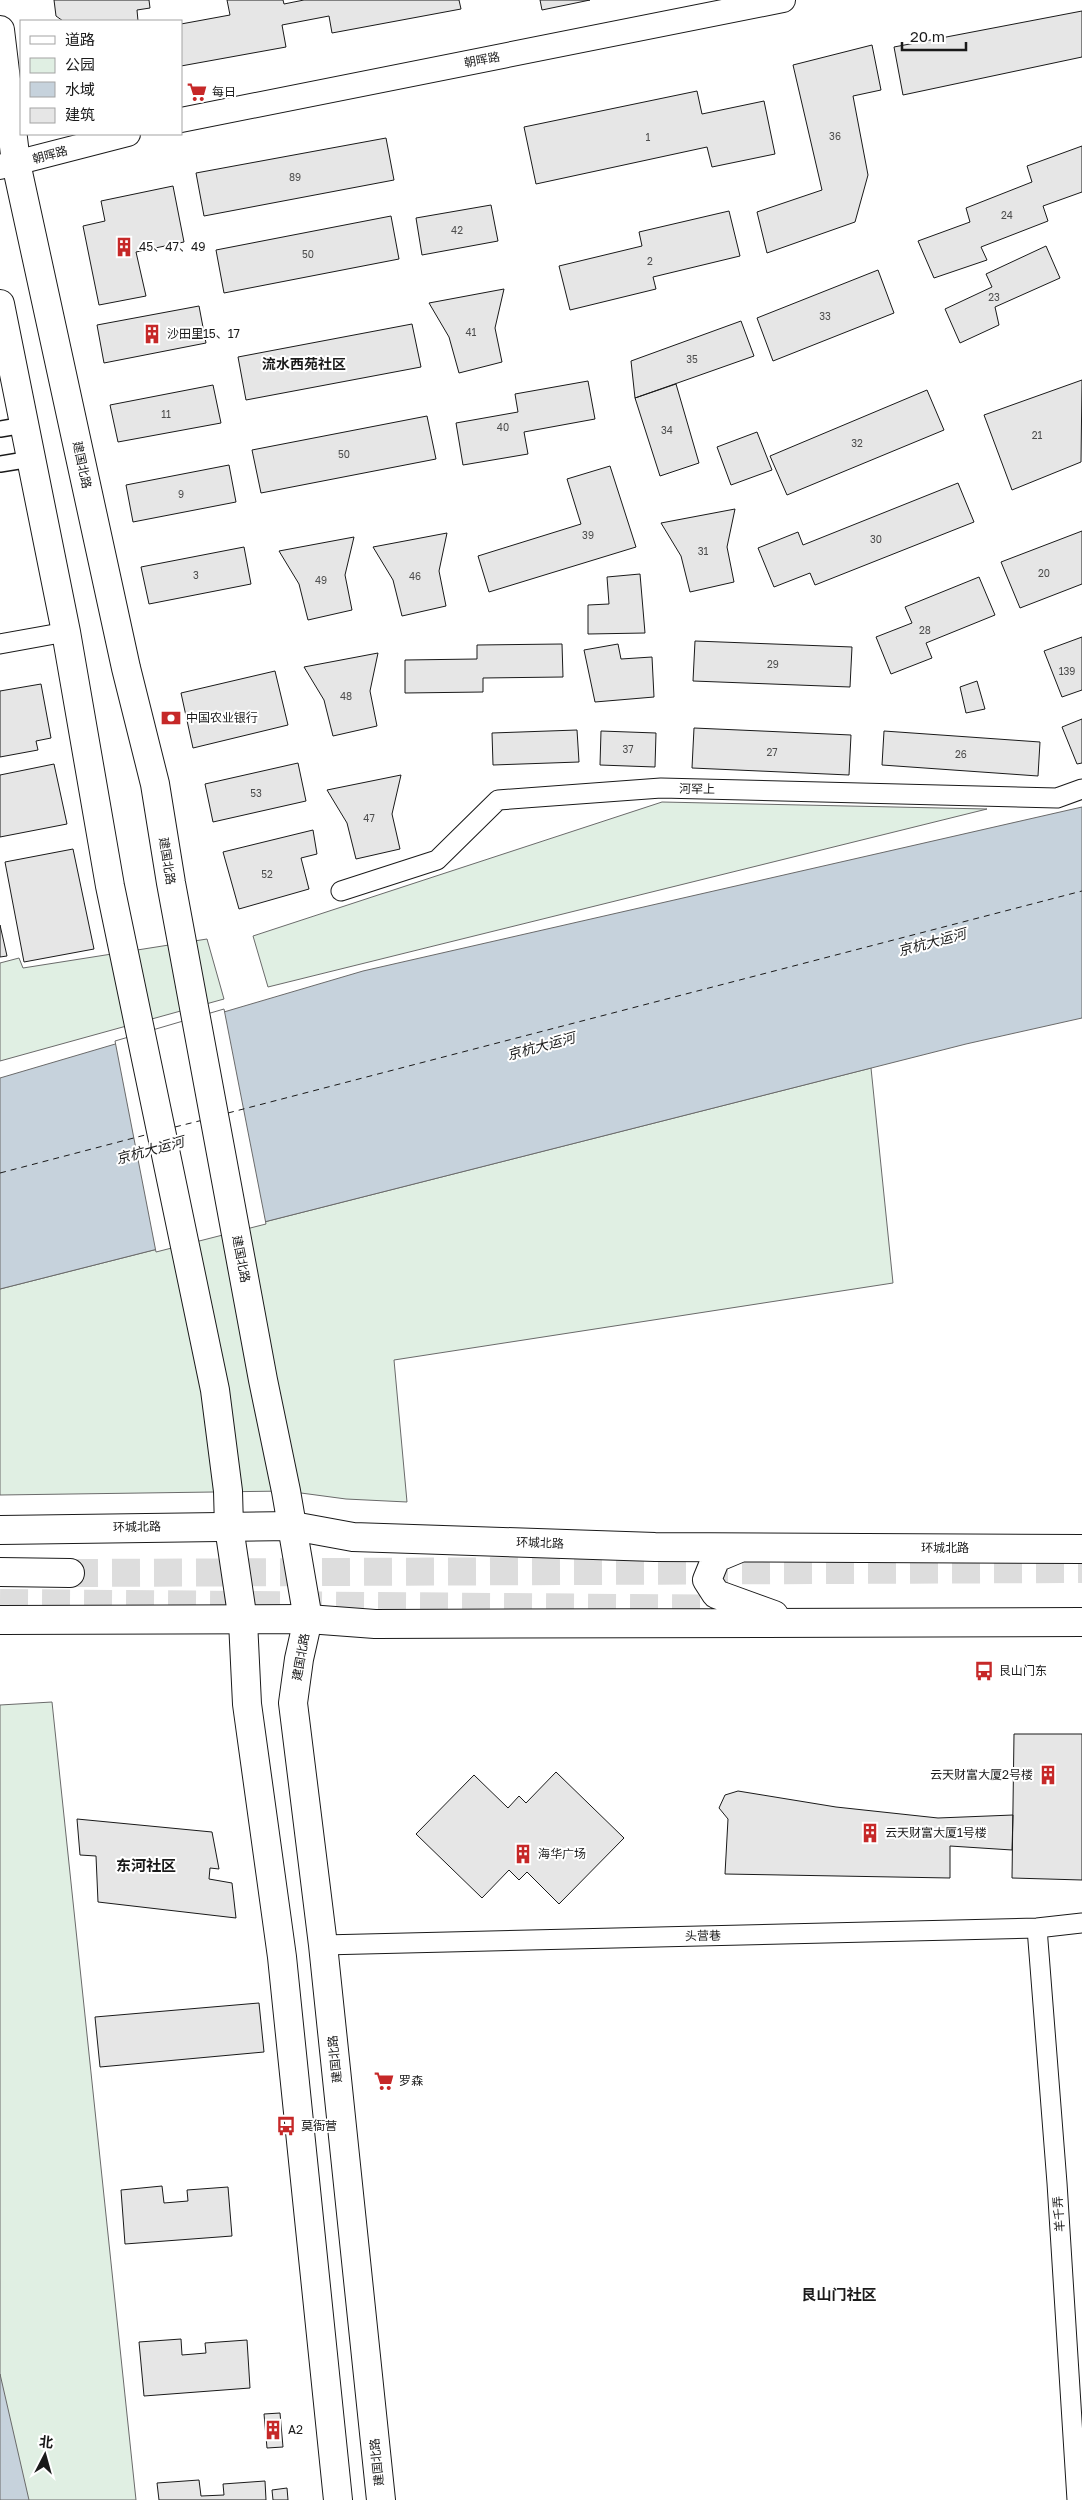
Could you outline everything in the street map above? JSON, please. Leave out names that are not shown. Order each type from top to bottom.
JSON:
[{"type":"main road","name":"建国北路","points":[[0,30],[8,165],[154,784],[308,1619],[299,1659],[294,1702],[323,1945],[381,2500]]},
{"type":"main road","points":[[0,304],[12,427],[31,459],[66,632],[110,886],[215,1390],[228,1491],[229,1527],[243,1620],[247,1704],[282,1957],[338,2500]]},
{"type":"main road","name":"环城北路","points":[[0,1530],[292,1526],[353,1537],[646,1547],[1082,1549]]},
{"type":"main road","points":[[740,1548],[716,1558],[707,1580],[716,1594],[731,1601],[797,1622]]},
{"type":"main road","points":[[0,1572],[70,1573]]},
{"type":"main road","points":[[0,1620],[308,1619],[375,1624],[1082,1622]]},
{"type":"street","name":"朝晖路","points":[[182,120],[783,0]]},
{"type":"street","name":"朝晖路","points":[[8,165],[124,135]]},
{"type":"street","points":[[0,464],[31,459]]},
{"type":"street","points":[[0,644],[66,632]]},
{"type":"street","name":"河罕上","points":[[341,891],[438,860],[498,800],[661,788],[1057,798],[1082,789]]},
{"type":"street","name":"头营巷","points":[[323,1945],[1037,1928],[1082,1923]]},
{"type":"street","name":"羊千弄","points":[[1037,1928],[1057,2183],[1077,2500]]},
{"type":"green space","points":[[662,802],[987,809],[268,987],[253,936]]},
{"type":"green space","points":[[207,939],[224,999],[0,1061],[0,963],[19,958],[23,968]]},
{"type":"green space","points":[[871,1068],[893,1283],[394,1360],[407,1502],[346,1499],[286,1491],[0,1495],[0,1289]]},
{"type":"green space","points":[[52,1702],[136,2500],[0,2500],[0,1705]]},
{"type":"water","name":"京杭大运河","points":[[1082,807],[1082,1018],[966,1044],[0,1289],[0,1078],[363,971]]},
{"type":"water","points":[[0,2374],[29,2500],[0,2500]]},
{"type":"pier","points":[[224,1009],[266,1224],[156,1252],[115,1041]]},
{"type":"building","points":[[54,0],[149,0],[150,8],[137,10],[138,20],[62,20],[56,16]]},
{"type":"building","points":[[227,0],[283,0],[284,4],[304,0],[459,0],[461,9],[332,33],[329,16],[282,25],[286,47],[182,66],[182,24],[230,15]]},
{"type":"building","points":[[540,0],[590,0],[542,10]]},
{"type":"building","points":[[1082,11],[1082,57],[903,95],[894,47]]},
{"type":"building","points":[[872,45],[881,90],[853,96],[868,175],[855,222],[767,253],[757,212],[822,190],[793,65]]},
{"type":"building","points":[[697,91],[702,114],[764,101],[775,154],[712,167],[707,147],[536,184],[524,127]]},
{"type":"building","points":[[386,138],[394,180],[204,216],[196,173]]},
{"type":"building","points":[[1082,146],[1082,192],[1043,206],[1048,221],[981,247],[987,260],[934,278],[918,241],[970,222],[966,208],[1032,182],[1027,166]]},
{"type":"building","name":"45、47、49","points":[[173,186],[184,242],[136,252],[146,296],[99,305],[83,226],[105,221],[101,201]]},
{"type":"building","points":[[491,205],[498,241],[422,255],[416,218]]},
{"type":"building","points":[[729,211],[740,256],[653,277],[656,289],[570,310],[559,266],[642,246],[639,232]]},
{"type":"building","points":[[391,216],[399,259],[224,293],[216,250]]},
{"type":"building","points":[[1046,246],[1060,278],[995,307],[999,325],[960,343],[945,309],[992,287],[986,274]]},
{"type":"building","points":[[878,270],[894,313],[773,361],[757,318]]},
{"type":"building","points":[[504,289],[495,328],[502,362],[459,373],[449,337],[429,303]]},
{"type":"building","name":"沙田里15、17","points":[[199,306],[206,343],[104,363],[97,325]]},
{"type":"building","points":[[741,321],[754,356],[635,398],[631,361]]},
{"type":"building","points":[[412,324],[421,367],[246,400],[238,357]]},
{"type":"building","points":[[1082,380],[1081,462],[1012,490],[984,415]]},
{"type":"building","points":[[588,381],[595,419],[524,432],[528,454],[463,465],[456,423],[518,412],[515,394]]},
{"type":"building","points":[[676,384],[699,463],[660,476],[635,398]]},
{"type":"building","points":[[213,385],[221,423],[118,442],[110,405]]},
{"type":"building","points":[[927,390],[944,430],[787,495],[770,456]]},
{"type":"building","points":[[427,416],[436,459],[261,493],[252,450]]},
{"type":"building","points":[[757,432],[772,470],[731,485],[717,447]]},
{"type":"building","points":[[229,465],[236,502],[133,522],[126,485]]},
{"type":"building","points":[[610,466],[636,547],[489,592],[478,556],[581,524],[567,479]]},
{"type":"building","points":[[958,483],[974,522],[815,585],[810,573],[774,587],[758,548],[798,532],[803,545]]},
{"type":"building","points":[[735,509],[727,547],[734,582],[690,592],[681,556],[661,523]]},
{"type":"building","points":[[1082,531],[1082,584],[1020,608],[1001,562]]},
{"type":"building","points":[[447,533],[439,571],[446,606],[402,616],[393,580],[373,547]]},
{"type":"building","points":[[354,537],[345,575],[352,610],[308,620],[299,584],[279,551]]},
{"type":"building","points":[[244,547],[251,584],[149,604],[141,567]]},
{"type":"building","points":[[640,574],[645,633],[588,634],[588,605],[609,604],[607,577]]},
{"type":"building","points":[[979,577],[995,615],[926,643],[932,658],[891,674],[876,637],[912,623],[905,607]]},
{"type":"building","points":[[1082,637],[1082,690],[1062,697],[1044,651]]},
{"type":"building","points":[[695,641],[852,647],[850,687],[693,681]]},
{"type":"building","points":[[562,644],[563,677],[483,678],[483,692],[405,693],[405,660],[477,659],[477,645]]},
{"type":"building","points":[[618,644],[621,659],[652,657],[654,697],[595,702],[584,650]]},
{"type":"building","points":[[378,653],[370,691],[377,726],[333,736],[324,700],[304,667]]},
{"type":"building","points":[[275,671],[288,725],[193,748],[181,693]]},
{"type":"building","points":[[977,681],[985,709],[966,713],[960,687]]},
{"type":"building","points":[[41,684],[51,738],[36,741],[38,750],[0,757],[0,691]]},
{"type":"building","points":[[1082,719],[1082,763],[1077,764],[1062,727]]},
{"type":"building","points":[[694,728],[851,735],[849,775],[692,768]]},
{"type":"building","points":[[577,730],[579,762],[493,765],[492,733]]},
{"type":"building","points":[[601,731],[656,733],[655,767],[600,765]]},
{"type":"building","points":[[884,731],[1040,742],[1038,776],[882,765]]},
{"type":"building","points":[[298,763],[306,801],[213,822],[205,784]]},
{"type":"building","points":[[54,764],[67,824],[0,837],[0,775]]},
{"type":"building","points":[[401,775],[392,814],[400,849],[356,859],[347,823],[327,790]]},
{"type":"building","points":[[313,830],[317,854],[301,858],[309,889],[239,909],[223,852]]},
{"type":"building","points":[[73,849],[94,949],[24,962],[5,862]]},
{"type":"building","points":[[0,925],[7,956],[0,957]]},
{"type":"building","name":"云天财富大厦2号楼","points":[[1014,1734],[1082,1734],[1082,1880],[1012,1878]]},
{"type":"building","name":"海华广场","points":[[556,1772],[624,1838],[559,1904],[527,1872],[519,1880],[509,1870],[482,1898],[416,1834],[474,1775],[508,1808],[519,1796],[526,1803]]},
{"type":"building","name":"云天财富大厦1号楼","points":[[738,1791],[836,1807],[938,1818],[1013,1815],[1012,1850],[950,1846],[950,1878],[725,1874],[728,1819],[719,1808],[725,1795]]},
{"type":"building","points":[[77,1819],[212,1832],[219,1869],[210,1868],[209,1879],[232,1883],[236,1918],[98,1902],[96,1856],[80,1855]]},
{"type":"building","points":[[259,2003],[264,2052],[100,2067],[95,2017]]},
{"type":"building","points":[[162,2186],[164,2203],[188,2201],[187,2190],[228,2187],[232,2236],[125,2244],[121,2190]]},
{"type":"building","points":[[181,2339],[182,2355],[206,2353],[205,2343],[247,2340],[250,2388],[144,2396],[139,2342]]},
{"type":"building","name":"A2","points":[[280,2413],[283,2447],[267,2448],[264,2414]]},
{"type":"building","points":[[199,2480],[201,2496],[224,2495],[223,2484],[265,2481],[266,2500],[159,2500],[157,2483]]},
{"type":"building","points":[[287,2488],[288,2500],[273,2500],[272,2490]]},
{"type":"ferry route","points":[[228,1113],[1082,891]]},
{"type":"ferry route","points":[[175,1127],[203,1120]]},
{"type":"ferry route","points":[[0,1173],[149,1134]]},
{"type":"tunnel","points":[[70,1573],[1082,1569]]},
{"type":"tunnel","points":[[0,1603],[753,1609]]},
{"type":"place","name":"每日","points":[[197,92]]},
{"type":"place","name":"45、47、49","points":[[124,247]]},
{"type":"place","name":"沙田里15、17","points":[[152,334]]},
{"type":"place","name":"中国农业银行","points":[[171,718]]},
{"type":"place","name":"艮山门东","points":[[984,1671]]},
{"type":"place","name":"云天财富大厦2号楼","points":[[1048,1775]]},
{"type":"place","name":"云天财富大厦1号楼","points":[[870,1833]]},
{"type":"place","name":"海华广场","points":[[523,1854]]},
{"type":"place","name":"罗森","points":[[384,2081]]},
{"type":"place","name":"莫衙营","points":[[286,2126]]},
{"type":"place","name":"A2","points":[[273,2430]]},
{"type":"district","name":"流水西苑社区","points":[[304,364]]},
{"type":"district","name":"东河社区","points":[[146,1866]]},
{"type":"district","name":"艮山门社区","points":[[839,2295]]}]
